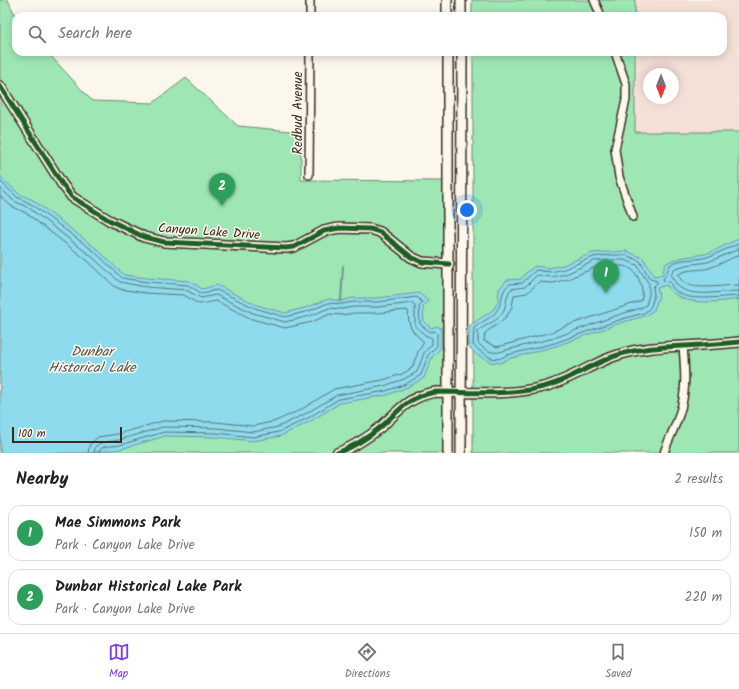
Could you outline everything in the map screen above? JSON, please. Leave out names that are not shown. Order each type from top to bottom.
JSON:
[{"type":"street","points":[[310,0],[310,12]]},
{"type":"street","points":[[447,0],[447,12]]},
{"type":"street","points":[[461,0],[461,12]]},
{"type":"street","points":[[594,0],[599,12]]},
{"type":"street","name":"Redbud Avenue","points":[[309,175],[310,56]]},
{"type":"street","points":[[448,56],[448,453]]},
{"type":"street","points":[[461,453],[462,56]]},
{"type":"street","points":[[616,56],[626,84],[626,100],[615,149],[620,177],[633,217]]},
{"type":"street","name":"Canyon Lake Drive","points":[[0,86],[62,184],[72,197],[109,220],[144,237],[164,242],[286,248],[294,247],[324,231],[340,228],[370,229],[380,232],[411,257],[422,262],[449,264]]},
{"type":"street","points":[[337,453],[359,443],[404,405],[415,398],[426,394],[448,392],[505,392],[543,387],[561,381],[598,362],[619,355],[658,347],[739,342]]},
{"type":"street","points":[[664,453],[679,414],[685,391],[686,378],[683,346]]},
{"type":"shaded area","points":[[635,0],[739,0],[739,132],[635,132],[635,56],[727,56],[727,12],[635,12]]},
{"type":"green space","points":[[0,0],[8,0],[14,12],[12,12],[12,56],[51,56],[92,101],[153,103],[186,78],[238,126],[301,132],[301,180],[443,181],[443,453],[0,453]]},
{"type":"green space","points":[[472,0],[635,0],[635,12],[472,12]]},
{"type":"green space","points":[[473,56],[635,56],[635,132],[739,132],[739,453],[473,453]]},
{"type":"water","name":"Dunbar Historical Lake","points":[[0,176],[19,194],[33,200],[97,249],[124,275],[190,281],[202,289],[217,285],[257,305],[285,313],[308,307],[328,299],[341,301],[352,298],[377,298],[419,293],[428,301],[423,307],[424,322],[431,328],[437,326],[441,328],[441,348],[432,357],[424,378],[408,387],[387,395],[340,403],[309,422],[281,436],[253,441],[216,437],[165,436],[121,449],[88,453],[0,453]]},
{"type":"water","points":[[739,239],[739,299],[699,302],[680,297],[672,292],[667,285],[657,288],[659,295],[654,310],[645,316],[623,322],[556,346],[508,359],[500,363],[491,362],[477,355],[468,346],[469,326],[493,310],[498,302],[499,289],[507,280],[521,279],[535,266],[549,268],[563,265],[592,253],[627,251],[643,258],[654,276],[663,274],[665,264],[670,261],[708,253]]},
{"type":"waterway","points":[[341,301],[343,266]]},
{"type":"cycle path","points":[[0,86],[62,184],[72,197],[109,220],[144,237],[164,242],[286,248],[294,247],[324,231],[339,228],[370,229],[380,232],[411,257],[422,262],[449,264]]},
{"type":"cycle path","points":[[337,453],[366,438],[382,426],[406,404],[427,394],[436,392],[503,393],[530,390],[562,381],[608,358],[642,349],[739,342]]},
{"type":"place","name":"Dunbar Historical Lake Park","points":[[222,206]]},
{"type":"place","name":"Mae Simmons Park","points":[[606,293]]}]
